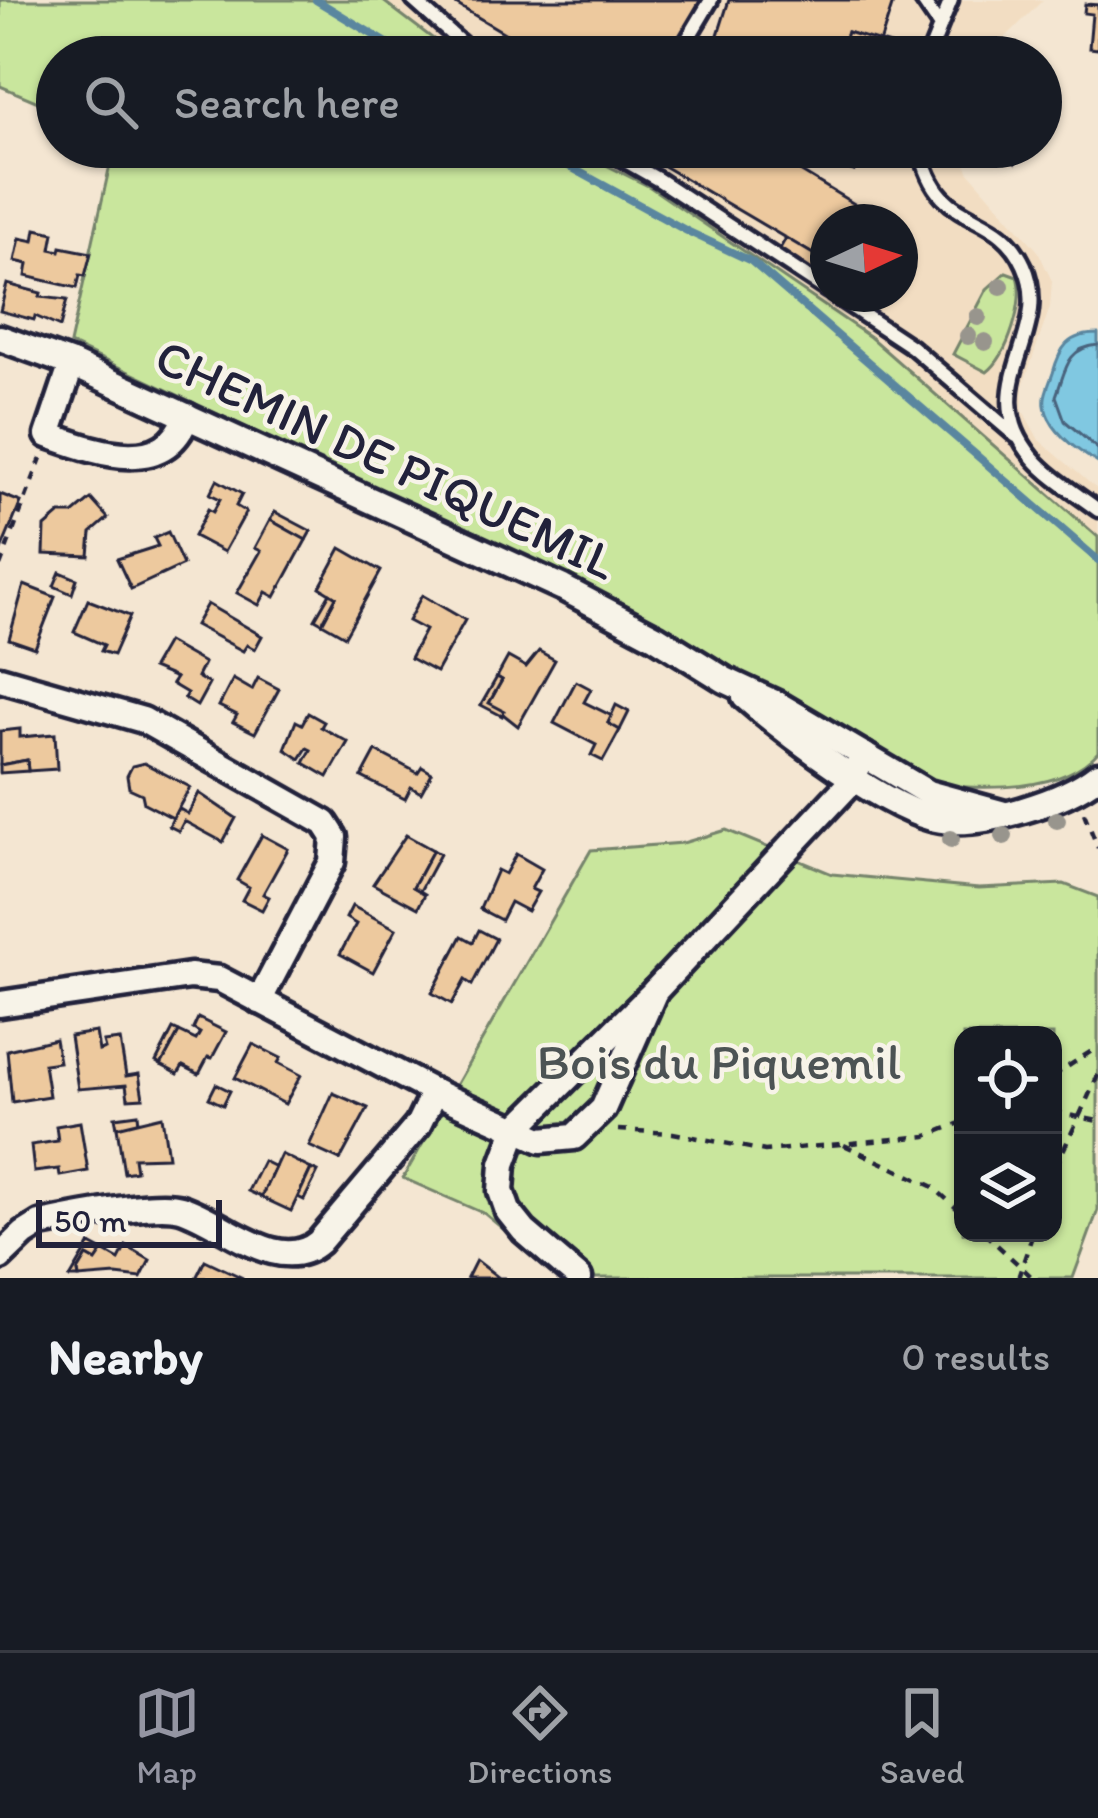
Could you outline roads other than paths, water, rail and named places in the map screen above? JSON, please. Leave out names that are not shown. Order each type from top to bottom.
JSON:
[{"type":"street","name":"CHEMIN DE PIQUEMIL","points":[[0,338],[72,364],[563,588],[725,680],[773,722],[859,766],[928,793],[1001,813],[1087,791],[1098,775]]},
{"type":"street","points":[[72,364],[47,435],[114,456],[134,456],[172,441],[187,416]]},
{"type":"street","points":[[0,679],[143,720],[325,823],[334,838],[332,862],[259,1001]]},
{"type":"street","points":[[579,1278],[508,1211],[501,1191],[503,1164],[516,1129],[655,991],[859,766]]},
{"type":"street","points":[[0,1004],[190,976],[219,979],[434,1092],[541,1140],[574,1137],[603,1109],[655,991]]},
{"type":"street","points":[[0,1258],[40,1224],[159,1206],[188,1210],[278,1254],[302,1254],[319,1242],[418,1125],[434,1092]]},
{"type":"lane","points":[[413,0],[453,36]]},
{"type":"lane","points":[[690,36],[711,0]]},
{"type":"lane","points":[[922,0],[940,25]]},
{"type":"lane","points":[[936,36],[951,0]]},
{"type":"lane","points":[[642,168],[810,280]]},
{"type":"lane","points":[[928,168],[939,197],[996,229],[1012,244],[1032,286],[1030,324],[1011,374],[1012,417],[1020,440]]},
{"type":"lane","points":[[859,312],[912,347],[1020,440],[1036,462],[1098,510]]},
{"type":"water","points":[[1098,334],[1098,463],[1058,432],[1045,400],[1062,349],[1079,336]]},
{"type":"waterway","points":[[316,0],[375,36]]},
{"type":"waterway","points":[[572,168],[751,261],[1098,560]]},
{"type":"park label","name":"Bois du Piquemil","points":[[719,1061]]}]
